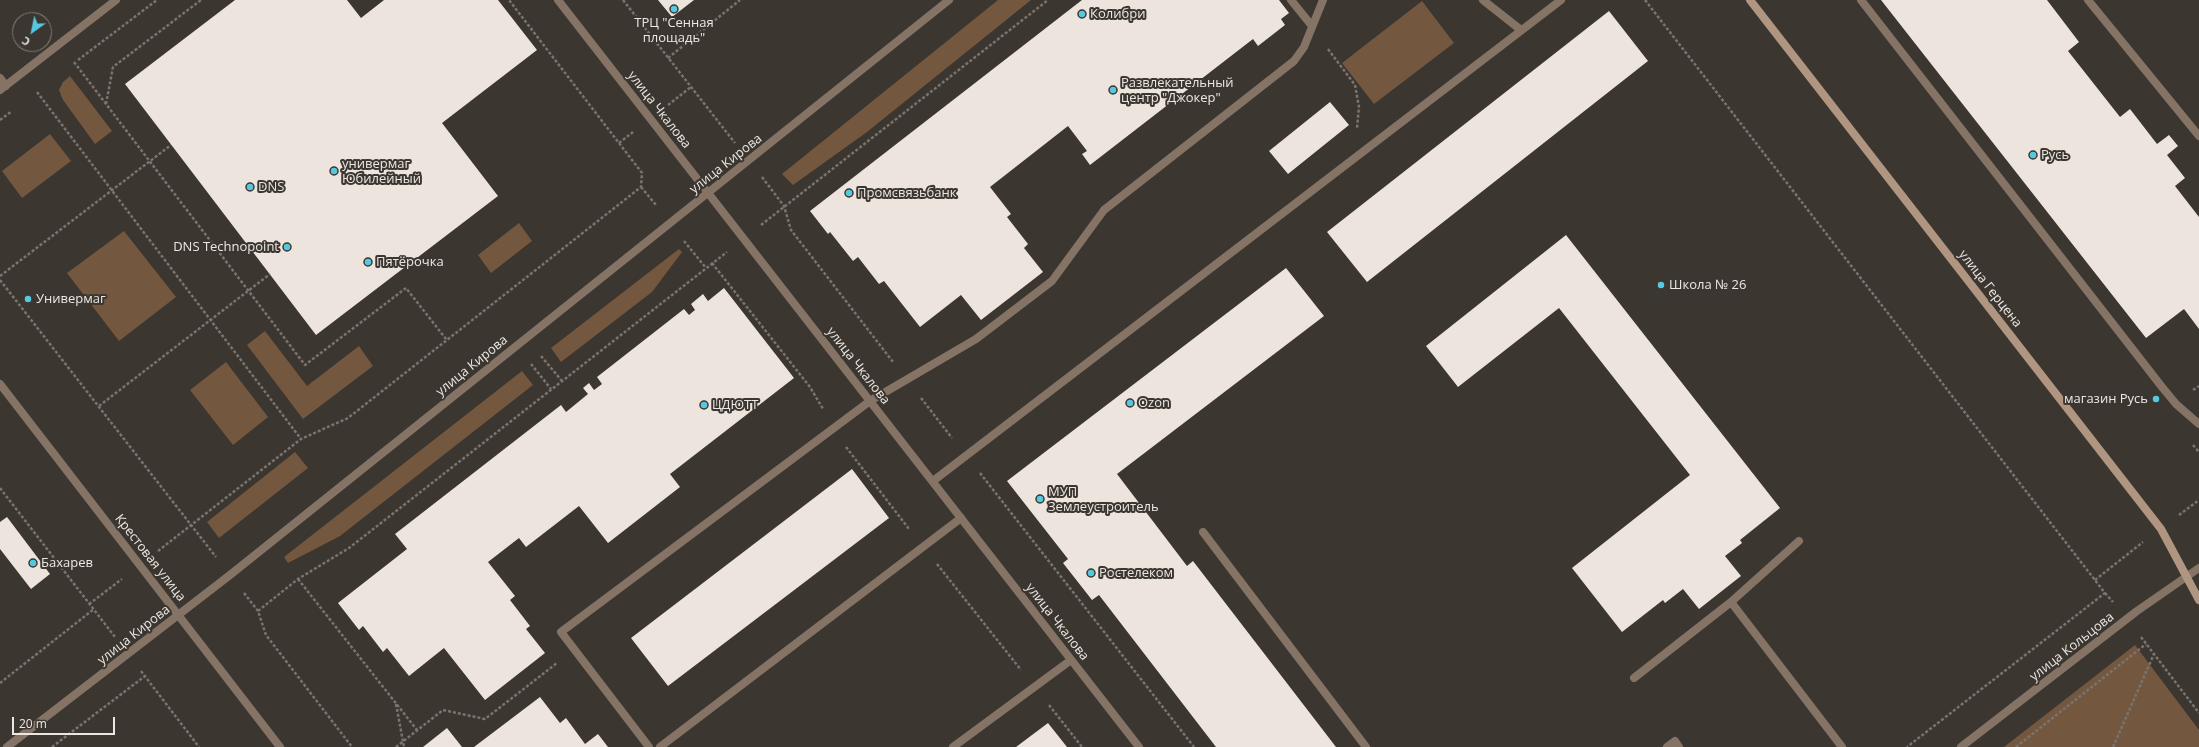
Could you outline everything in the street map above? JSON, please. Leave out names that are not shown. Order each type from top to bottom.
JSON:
[{"type":"main road","name":"улица Герцена","points":[[1750,0],[2161,529],[2199,600]]},
{"type":"street","points":[[0,78],[3,88],[116,0]]},
{"type":"street","name":"улица Чкалова","points":[[558,0],[1139,747]]},
{"type":"street","name":"улица Кирова","points":[[7,747],[129,655],[230,575],[669,222],[709,193],[949,0]]},
{"type":"street","points":[[1291,0],[1312,26]]},
{"type":"street","points":[[649,747],[561,632],[870,401],[976,339],[1052,281],[1104,210],[1294,61],[1304,47],[1323,0]]},
{"type":"street","points":[[1484,0],[1521,30]]},
{"type":"street","points":[[933,482],[1353,158],[1561,0]]},
{"type":"street","points":[[1861,0],[2162,387],[2176,404],[2199,424]]},
{"type":"street","points":[[2088,0],[2199,136]]},
{"type":"street","name":"Крестовая улица","points":[[0,384],[280,747]]},
{"type":"street","points":[[660,747],[961,518]]},
{"type":"street","points":[[1203,532],[1366,747]]},
{"type":"street","points":[[1634,678],[1731,602],[1799,541]]},
{"type":"street","name":"улица Кольцова","points":[[1961,747],[2126,620],[2199,568]]},
{"type":"street","points":[[1731,602],[1842,747]]},
{"type":"street","points":[[953,747],[1071,660]]},
{"type":"street","points":[[1667,747],[1675,741],[1679,747]]},
{"type":"path","points":[[106,104],[113,67],[201,0]]},
{"type":"path","points":[[89,604],[192,526],[302,439],[348,418],[446,339],[641,187],[642,173],[509,0]]},
{"type":"path","points":[[623,0],[714,115]]},
{"type":"path","points":[[668,58],[740,0]]},
{"type":"path","points":[[258,611],[298,579],[349,548],[1048,0]]},
{"type":"path","points":[[1645,0],[2199,713]]},
{"type":"path","points":[[1312,26],[1355,85],[1359,107],[1353,158]]},
{"type":"path","points":[[76,65],[305,365],[406,288],[446,339]]},
{"type":"path","points":[[37,92],[302,439]]},
{"type":"path","points":[[0,276],[171,145]]},
{"type":"path","points":[[784,206],[791,230],[1194,747]]},
{"type":"path","points":[[712,263],[810,387],[847,450],[1082,747]]},
{"type":"path","points":[[99,406],[270,274]]},
{"type":"path","points":[[0,280],[258,611],[266,635],[352,747]]},
{"type":"path","points":[[541,356],[562,381]]},
{"type":"path","points":[[531,364],[551,390]]},
{"type":"path","points":[[0,488],[199,747]]},
{"type":"path","points":[[298,579],[417,730]]},
{"type":"path","points":[[1907,747],[2105,593]]},
{"type":"path","points":[[0,683],[94,609]]},
{"type":"path","points":[[2016,747],[2146,644]]},
{"type":"path","points":[[396,747],[443,710],[485,719],[574,650]]},
{"type":"path","points":[[2113,747],[2154,654]]},
{"type":"path","points":[[52,747],[145,676]]},
{"type":"path","points":[[396,704],[404,747]]},
{"type":"shaded area","points":[[998,0],[1031,0],[867,132],[793,185],[782,174]]},
{"type":"shaded area","points":[[1422,1],[1454,43],[1374,104],[1342,63]]},
{"type":"shaded area","points":[[70,76],[112,131],[95,144],[63,100],[59,90],[63,82]]},
{"type":"shaded area","points":[[50,134],[71,161],[22,198],[2,171]]},
{"type":"shaded area","points":[[519,223],[532,241],[491,273],[478,255]]},
{"type":"shaded area","points":[[124,231],[176,297],[119,341],[67,273]]},
{"type":"shaded area","points":[[679,249],[682,252],[652,292],[561,362],[551,348]]},
{"type":"shaded area","points":[[265,331],[307,386],[359,346],[373,366],[303,419],[247,345]]},
{"type":"shaded area","points":[[226,362],[268,417],[233,445],[190,390]]},
{"type":"shaded area","points":[[522,371],[533,385],[340,536],[288,563],[284,557]]},
{"type":"shaded area","points":[[295,452],[308,468],[219,538],[207,522]]},
{"type":"shaded area","points":[[2135,645],[2199,730],[2199,747],[2004,747]]},
{"type":"building","name":"универмаг Юбилейный","points":[[235,0],[347,0],[361,18],[384,0],[498,0],[537,50],[442,123],[498,196],[316,335],[125,84]]},
{"type":"building","name":"ТРЦ \"Сенная площадь\"","points":[[658,0],[694,0],[672,17]]},
{"type":"building","points":[[1082,0],[1279,0],[1289,13],[1281,19],[1285,25],[1258,46],[1253,39],[1090,165],[1082,154],[1087,151],[1068,126],[990,187],[1011,214],[1007,217],[1028,244],[1024,248],[1043,272],[981,320],[961,295],[920,327],[884,281],[879,284],[858,257],[853,261],[830,232],[828,234],[810,211]]},
{"type":"building","points":[[1881,0],[2047,0],[2079,42],[2068,51],[2120,117],[2130,109],[2157,144],[2169,135],[2178,146],[2167,155],[2185,178],[2175,186],[2199,217],[2199,329],[2184,309],[2146,338]]},
{"type":"building","points":[[1609,11],[1648,61],[1367,282],[1327,232]]},
{"type":"building","points":[[1330,102],[1349,125],[1288,174],[1269,151]]},
{"type":"building","points":[[1566,235],[1780,508],[1740,540],[1742,543],[1725,556],[1741,576],[1699,609],[1683,589],[1665,603],[1663,600],[1622,632],[1572,568],[1690,475],[1559,308],[1458,387],[1426,346]]},
{"type":"building","points":[[1286,268],[1324,316],[1117,474],[1187,566],[1193,561],[1336,747],[1216,747],[1099,595],[1092,600],[1063,563],[1068,559],[1007,481]]},
{"type":"building","points":[[724,288],[794,378],[670,474],[680,487],[608,543],[579,506],[526,547],[519,538],[488,562],[515,596],[510,600],[530,626],[526,629],[545,653],[485,700],[444,648],[409,676],[387,648],[383,652],[363,626],[359,630],[338,603],[407,549],[395,534],[561,405],[566,412],[588,394],[583,388],[589,383],[594,390],[602,384],[597,377],[684,309],[689,315],[695,310],[691,304],[703,294],[708,301]]},
{"type":"building","points":[[852,469],[889,518],[668,686],[631,638]]},
{"type":"building","points":[[7,517],[50,574],[31,589],[0,549],[0,522]]},
{"type":"building","points":[[540,697],[560,723],[566,718],[585,744],[598,734],[608,747],[474,747]]},
{"type":"building","points":[[1048,723],[1067,747],[1016,747]]},
{"type":"building","points":[[447,728],[462,747],[423,747]]},
{"type":"place","name":"ТРЦ \"Сенная площадь\"","points":[[674,9]]},
{"type":"place","name":"Колибри","points":[[1082,14]]},
{"type":"place","name":"Развлекательный центр \"Джокер\"","points":[[1113,90]]},
{"type":"place","name":"Русь","points":[[2033,155]]},
{"type":"place","name":"универмаг Юбилейный","points":[[334,171]]},
{"type":"place","name":"DNS","points":[[250,187]]},
{"type":"place","name":"Промсвязьбанк","points":[[849,193]]},
{"type":"place","name":"DNS Technopoint","points":[[287,247]]},
{"type":"place","name":"Пятёрочка","points":[[368,262]]},
{"type":"place","name":"Школа № 26","points":[[1661,285]]},
{"type":"place","name":"Универмаг","points":[[28,299]]},
{"type":"place","name":"магазин Русь","points":[[2156,399]]},
{"type":"place","name":"Ozon","points":[[1130,403]]},
{"type":"place","name":"ЦДЮТТ","points":[[704,405]]},
{"type":"place","name":"МУП Землеустроитель","points":[[1040,499]]},
{"type":"place","name":"Бахарев","points":[[33,563]]},
{"type":"place","name":"Ростелеком","points":[[1091,573]]}]
